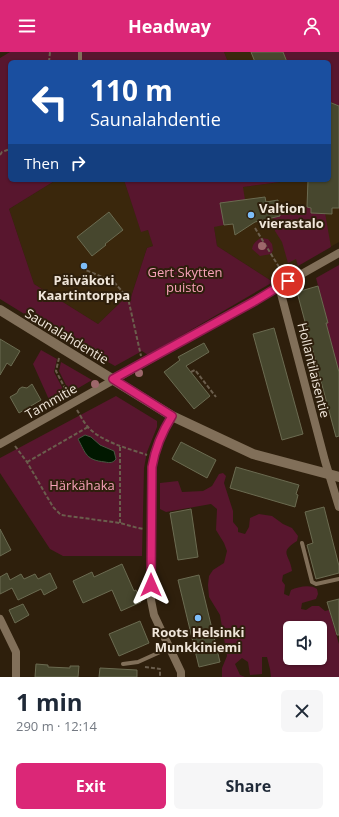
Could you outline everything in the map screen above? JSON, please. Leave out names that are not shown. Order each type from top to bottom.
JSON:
[{"type":"street","name":"Tammitie","points":[[0,444],[339,253]]},
{"type":"street","name":"Hollantilaisentie","points":[[280,286],[328,474],[339,507]]},
{"type":"street","name":"Saunalahdentie","points":[[0,310],[172,416],[253,454],[339,477]]},
{"type":"street","points":[[172,416],[166,425],[154,456],[151,475],[151,600],[154,615],[181,677]]},
{"type":"street","points":[[0,619],[16,652],[16,677]]},
{"type":"lane","points":[[302,543],[312,582],[316,584],[339,579]]},
{"type":"lane","points":[[123,664],[138,662],[169,648]]},
{"type":"path","points":[[0,155],[2,152],[8,150]]},
{"type":"path","points":[[255,228],[279,267]]},
{"type":"path","points":[[81,268],[114,282],[128,298],[141,354],[140,365]]},
{"type":"path","points":[[59,358],[56,371],[72,403],[88,427],[101,437],[120,446],[154,456]]},
{"type":"path","points":[[191,372],[195,370],[216,397]]},
{"type":"path","points":[[27,462],[88,427]]},
{"type":"path","points":[[14,444],[27,462],[53,508],[61,515],[120,523],[145,529]]},
{"type":"path","points":[[120,446],[120,523]]},
{"type":"path","points":[[138,662],[142,667],[160,669],[160,677]]},
{"type":"shaded area","points":[[224,52],[339,52],[339,242],[302,263],[273,282],[217,246],[208,192],[280,182],[331,182],[331,60],[227,60]]},
{"type":"shaded area","name":"Päiväkoti Kaartintorppa","points":[[53,182],[125,182],[141,231],[148,230],[153,246],[147,248],[131,297],[124,299],[98,324],[34,284],[9,209]]},
{"type":"shaded area","points":[[85,435],[91,437],[100,445],[114,451],[116,459],[113,462],[108,463],[90,458],[78,439]]},
{"type":"green space","name":"Gert Skytten puisto","points":[[10,52],[224,52],[227,60],[8,60],[8,182],[53,182],[9,209],[34,284],[98,324],[124,299],[131,297],[147,248],[153,246],[148,230],[141,232],[125,182],[280,182],[243,187],[245,200],[221,203],[224,225],[214,227],[217,246],[273,282],[148,355],[142,351],[115,366],[0,299],[0,58]]},
{"type":"green space","points":[[283,52],[339,52],[339,106],[331,102],[331,60],[287,60]]},
{"type":"green space","points":[[307,207],[325,213],[331,247],[298,266],[296,259],[288,263],[282,242],[275,231],[273,218],[280,216],[280,211]]},
{"type":"green space","points":[[261,238],[268,239],[272,244],[273,250],[271,254],[260,256],[252,249],[255,242]]},
{"type":"green space","points":[[339,265],[339,372],[316,278]]},
{"type":"green space","points":[[41,350],[57,359],[54,372],[66,395],[51,404],[33,364]]},
{"type":"green space","points":[[61,362],[92,380],[70,393],[59,371]]},
{"type":"green space","name":"Härkähaka","points":[[116,396],[157,421],[157,427],[147,452],[144,468],[142,556],[63,556],[50,549],[0,473],[0,458]]},
{"type":"green space","points":[[223,473],[226,476],[224,483],[233,511],[233,522],[238,528],[238,532],[245,534],[249,527],[250,518],[259,514],[272,516],[283,524],[292,528],[298,536],[297,541],[288,548],[287,551],[292,571],[283,575],[282,581],[285,585],[284,594],[289,596],[291,590],[304,586],[314,587],[317,589],[318,594],[316,599],[302,603],[301,609],[306,610],[312,606],[319,606],[325,611],[329,610],[339,644],[339,677],[271,677],[267,657],[262,657],[262,674],[250,675],[248,662],[242,658],[235,664],[240,675],[245,677],[222,677],[222,668],[227,656],[220,615],[209,597],[208,585],[209,576],[213,570],[224,563],[227,551],[216,530],[217,509],[211,504],[166,512],[160,509],[160,483],[178,481],[182,492],[203,491],[212,486],[219,474]]},
{"type":"building","points":[[251,52],[283,52],[286,60],[254,60]]},
{"type":"building","points":[[331,103],[339,106],[339,208],[332,208],[332,214],[311,213],[311,208],[307,207],[308,182],[331,182]]},
{"type":"building","name":"Valtion vierastalo","points":[[265,197],[266,202],[278,200],[280,216],[255,222],[235,235],[233,224],[224,225],[220,203]]},
{"type":"building","points":[[109,212],[123,230],[92,256],[77,237]]},
{"type":"building","points":[[318,286],[339,372],[339,436],[336,437],[297,292]]},
{"type":"building","points":[[274,328],[303,434],[282,440],[253,334]]},
{"type":"building","points":[[0,339],[20,351],[11,366],[7,363],[0,375]]},
{"type":"building","points":[[204,343],[209,352],[186,366],[210,396],[194,409],[164,372],[180,360],[178,357]]},
{"type":"building","points":[[32,384],[41,400],[19,413],[10,397],[17,393],[22,387],[27,388]]},
{"type":"building","points":[[181,442],[216,460],[207,478],[172,459]]},
{"type":"building","points":[[236,467],[299,485],[296,494],[298,495],[295,507],[230,488]]},
{"type":"building","points":[[324,507],[339,566],[339,573],[316,579],[307,545],[313,543],[305,512]]},
{"type":"building","points":[[191,509],[198,557],[178,560],[170,513]]},
{"type":"building","points":[[0,529],[11,550],[0,556]]},
{"type":"building","points":[[122,564],[134,591],[136,590],[141,602],[121,611],[112,590],[83,603],[73,581],[92,572],[94,577]]},
{"type":"building","points":[[7,573],[10,580],[21,574],[24,579],[35,574],[38,579],[50,573],[57,588],[44,595],[41,589],[18,600],[12,588],[0,594],[0,577]]},
{"type":"building","name":"Roots Helsinki Munkkiniemi","points":[[199,575],[220,662],[199,667],[178,580]]},
{"type":"building","points":[[339,599],[339,635],[337,635],[327,602]]},
{"type":"building","points":[[23,604],[29,615],[15,623],[9,610]]},
{"type":"building","points":[[140,621],[149,643],[119,656],[109,634]]},
{"type":"building","points":[[36,664],[48,665],[48,667],[70,668],[70,666],[79,666],[78,677],[35,677]]},
{"type":"building","points":[[100,668],[137,670],[137,677],[99,677]]},
{"type":"tram line","points":[[339,500],[339,509]]},
{"type":"place","name":"Valtion vierastalo","points":[[251,215]]},
{"type":"place","name":"Päiväkoti Kaartintorppa","points":[[84,266]]},
{"type":"place","name":"Roots Helsinki Munkkiniemi","points":[[198,618]]},
{"type":"route","points":[[151,585],[151,475],[154,452],[166,425],[172,416],[113,379],[255,301],[288,281]]}]
